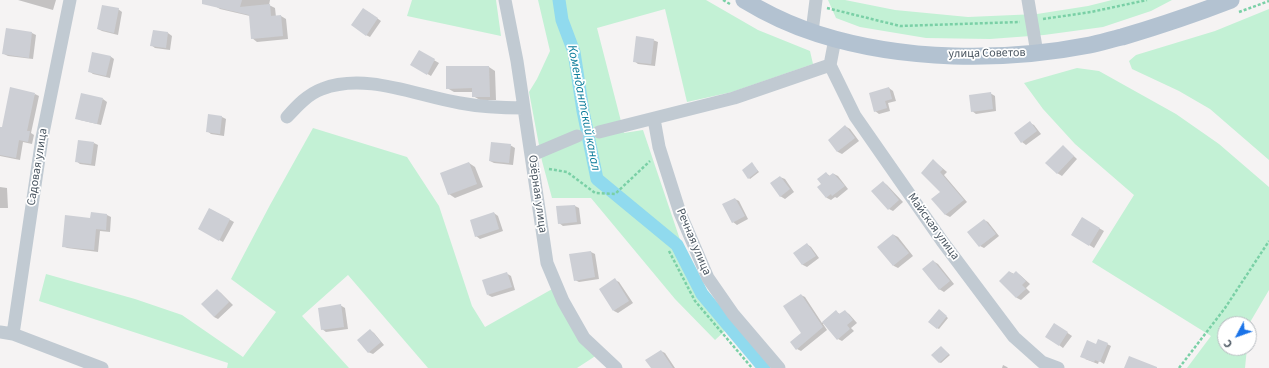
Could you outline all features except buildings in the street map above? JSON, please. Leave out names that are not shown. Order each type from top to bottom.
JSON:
[{"type":"main road","name":"улица Советов","points":[[744,0],[765,12],[812,32],[835,39],[873,48],[910,53],[952,56],[997,56],[1037,53],[1091,45],[1148,30],[1231,0]]},
{"type":"street","name":"Садовая улица","points":[[13,334],[42,138],[70,0]]},
{"type":"street","name":"Озёрная улица","points":[[505,0],[517,61],[547,263],[562,301],[584,338],[616,368]]},
{"type":"street","points":[[1028,0],[1037,53]]},
{"type":"street","points":[[812,32],[816,2]]},
{"type":"street","points":[[599,132],[734,98],[830,65],[835,39]]},
{"type":"street","name":"Майская улица","points":[[830,65],[855,116],[942,241],[1014,337],[1042,362],[1058,368]]},
{"type":"street","points":[[287,117],[304,100],[322,89],[345,84],[380,85],[460,103],[504,108],[524,108]]},
{"type":"street","name":"Речная улица","points":[[654,118],[659,147],[680,213],[708,278],[733,314],[779,368]]},
{"type":"street","points":[[532,155],[578,136]]},
{"type":"street","points":[[0,332],[13,334],[102,368]]},
{"type":"path","points":[[816,2],[900,26],[1031,21],[1091,12],[1147,0]]},
{"type":"path","points":[[549,169],[567,172],[595,193],[615,194],[649,163],[659,147]]},
{"type":"path","points":[[1179,368],[1225,308],[1269,241]]},
{"type":"path","points":[[669,251],[695,301],[752,368]]},
{"type":"green space","points":[[412,0],[496,0],[501,36],[407,16]]},
{"type":"green space","points":[[538,0],[706,0],[758,30],[810,51],[813,64],[732,92],[687,102],[665,9],[597,28],[624,133],[643,130],[699,296],[728,328],[715,340],[675,299],[591,198],[552,198],[542,161],[529,92],[550,51]]},
{"type":"green space","points":[[828,0],[845,0],[895,10],[968,17],[1037,14],[1088,6],[1112,0],[1172,0],[1151,11],[1103,27],[1044,35],[990,39],[926,38],[860,27],[836,18]]},
{"type":"green space","points":[[1269,9],[1269,160],[1210,109],[1179,91],[1132,69],[1129,61],[1136,55],[1215,31]]},
{"type":"green space","points":[[1077,68],[1099,71],[1176,114],[1219,144],[1269,187],[1269,290],[1254,316],[1217,316],[1217,356],[1246,356],[1245,368],[1187,368],[1211,336],[1092,262],[1134,195],[1075,144],[1043,109],[1024,83]]},
{"type":"green space","points":[[313,128],[407,157],[439,206],[472,306],[485,327],[554,288],[597,355],[577,368],[428,368],[348,275],[302,316],[349,368],[227,368],[228,363],[39,301],[46,274],[135,299],[182,315],[243,357],[276,312],[231,279]]},
{"type":"waterway","name":"Комендантский канал","points":[[559,0],[562,20],[574,52],[583,111],[597,179],[677,245],[702,294],[764,368]]}]
